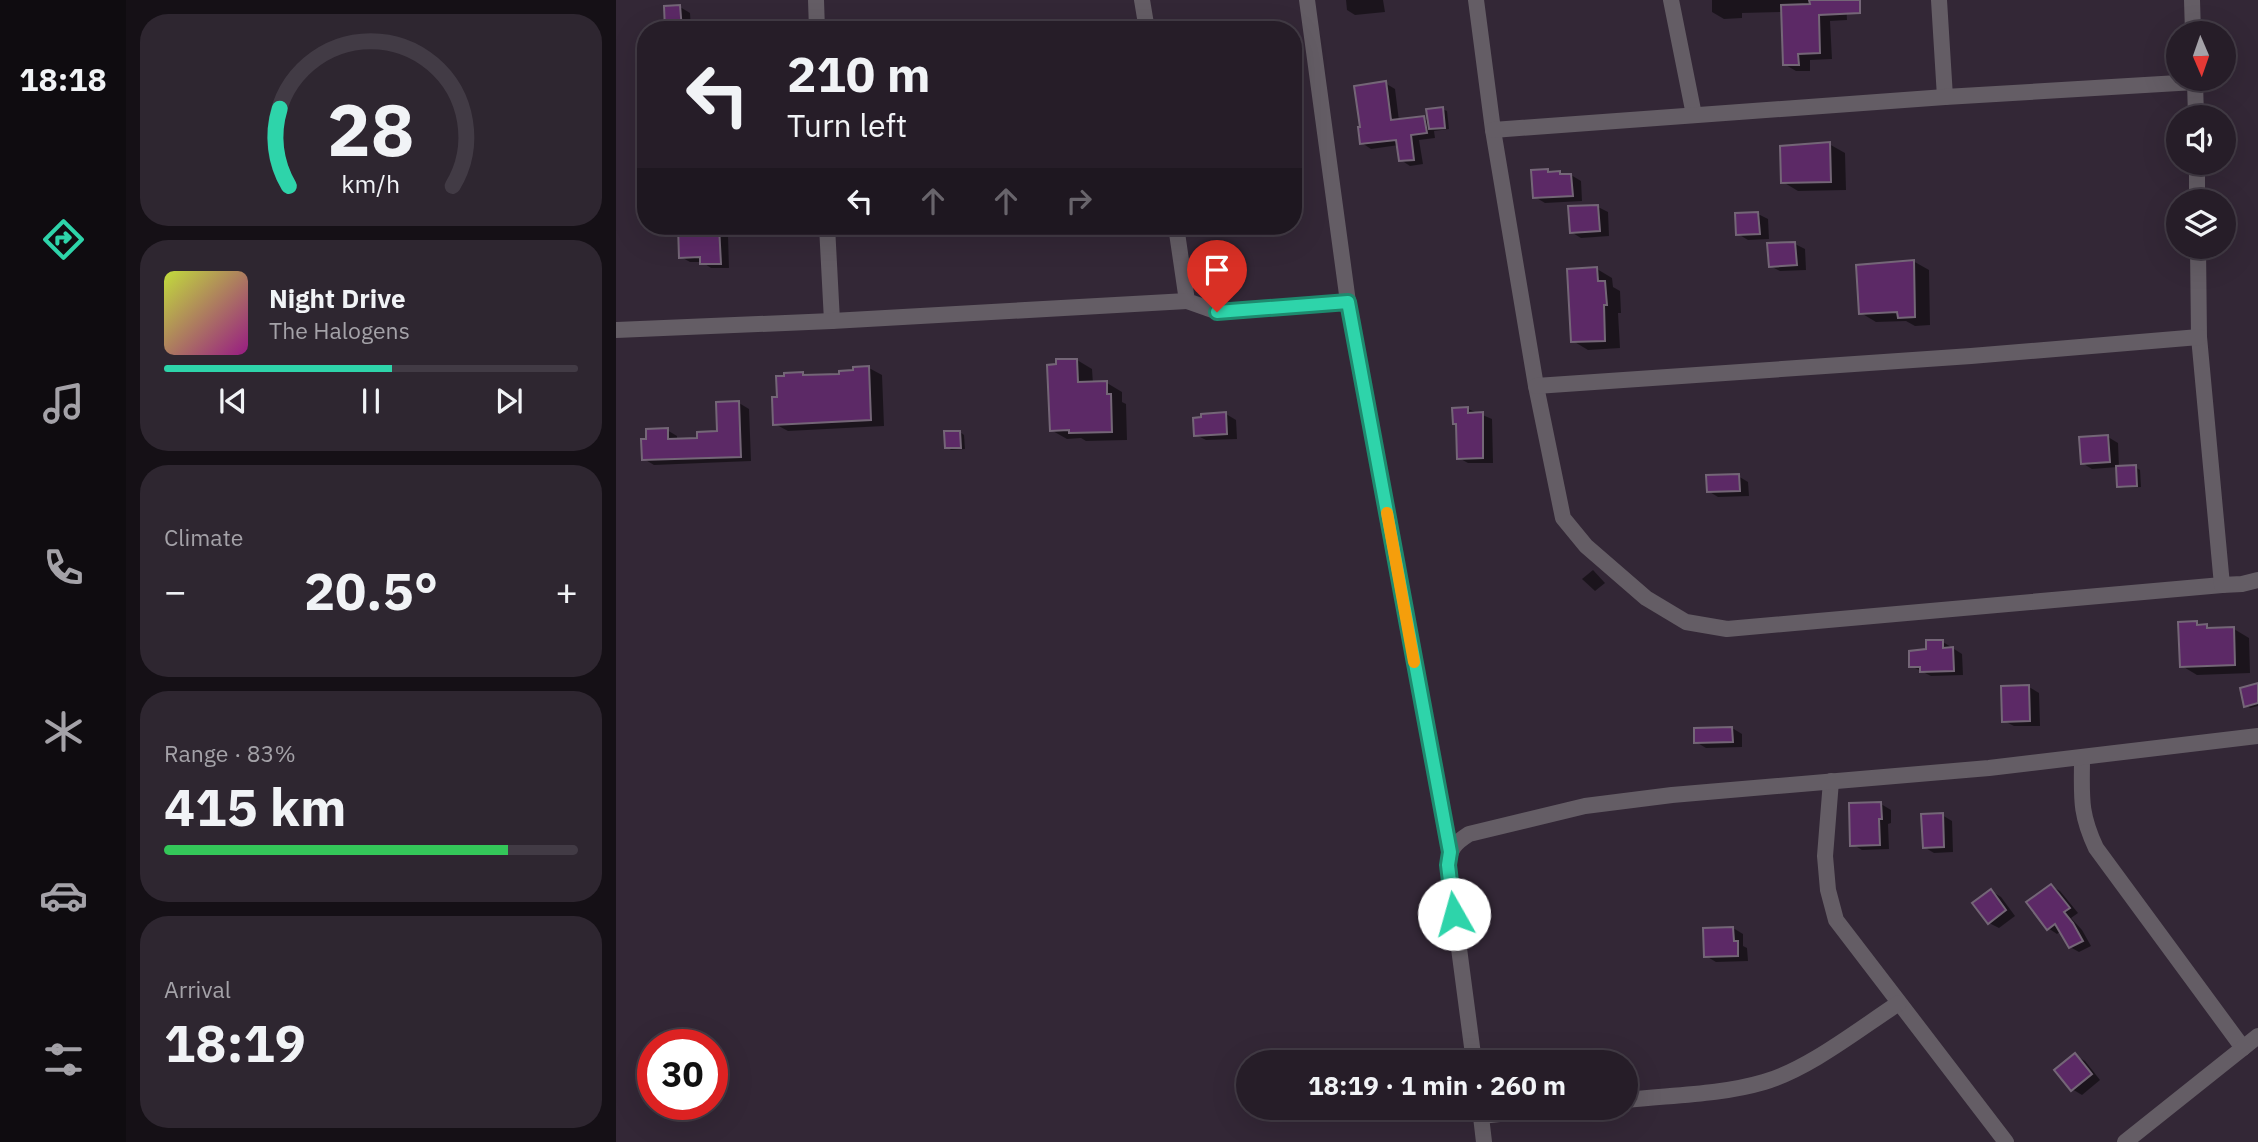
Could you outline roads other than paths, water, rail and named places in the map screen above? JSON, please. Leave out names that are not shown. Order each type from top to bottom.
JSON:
[{"type":"street","points":[[816,0],[817,21]]},
{"type":"street","points":[[1142,0],[1146,21]]},
{"type":"street","points":[[1307,0],[1348,302],[1450,852]]},
{"type":"street","points":[[1476,0],[1493,130],[1536,386],[1563,518],[1586,546],[1646,598],[1686,622],[1727,629],[2242,584],[2258,580]]},
{"type":"street","points":[[1671,0],[1694,115]]},
{"type":"street","points":[[1939,0],[1945,97]]},
{"type":"street","points":[[2192,0],[2193,21]]},
{"type":"street","points":[[1493,130],[2166,82]]},
{"type":"street","points":[[827,235],[832,321]]},
{"type":"street","points":[[1177,235],[1187,301]]},
{"type":"street","points":[[2198,259],[2199,337],[2222,585]]},
{"type":"street","points":[[616,330],[1187,301],[1217,312],[1348,302]]},
{"type":"street","points":[[1536,386],[1971,356],[2199,337]]},
{"type":"street","points":[[1472,1050],[1448,865],[1455,842],[1469,834],[1585,806],[1672,795],[2082,758],[2258,736]]},
{"type":"street","points":[[2082,758],[2081,805],[2085,825],[2096,848],[2243,1048]]},
{"type":"street","points":[[1832,782],[1825,856],[1828,890],[1836,920],[2006,1142]]},
{"type":"street","points":[[1638,1099],[1739,1088],[1766,1081],[1799,1068],[1899,1003]]},
{"type":"street","points":[[2125,1142],[2258,1036]]},
{"type":"street","points":[[1481,1120],[1484,1142]]}]
